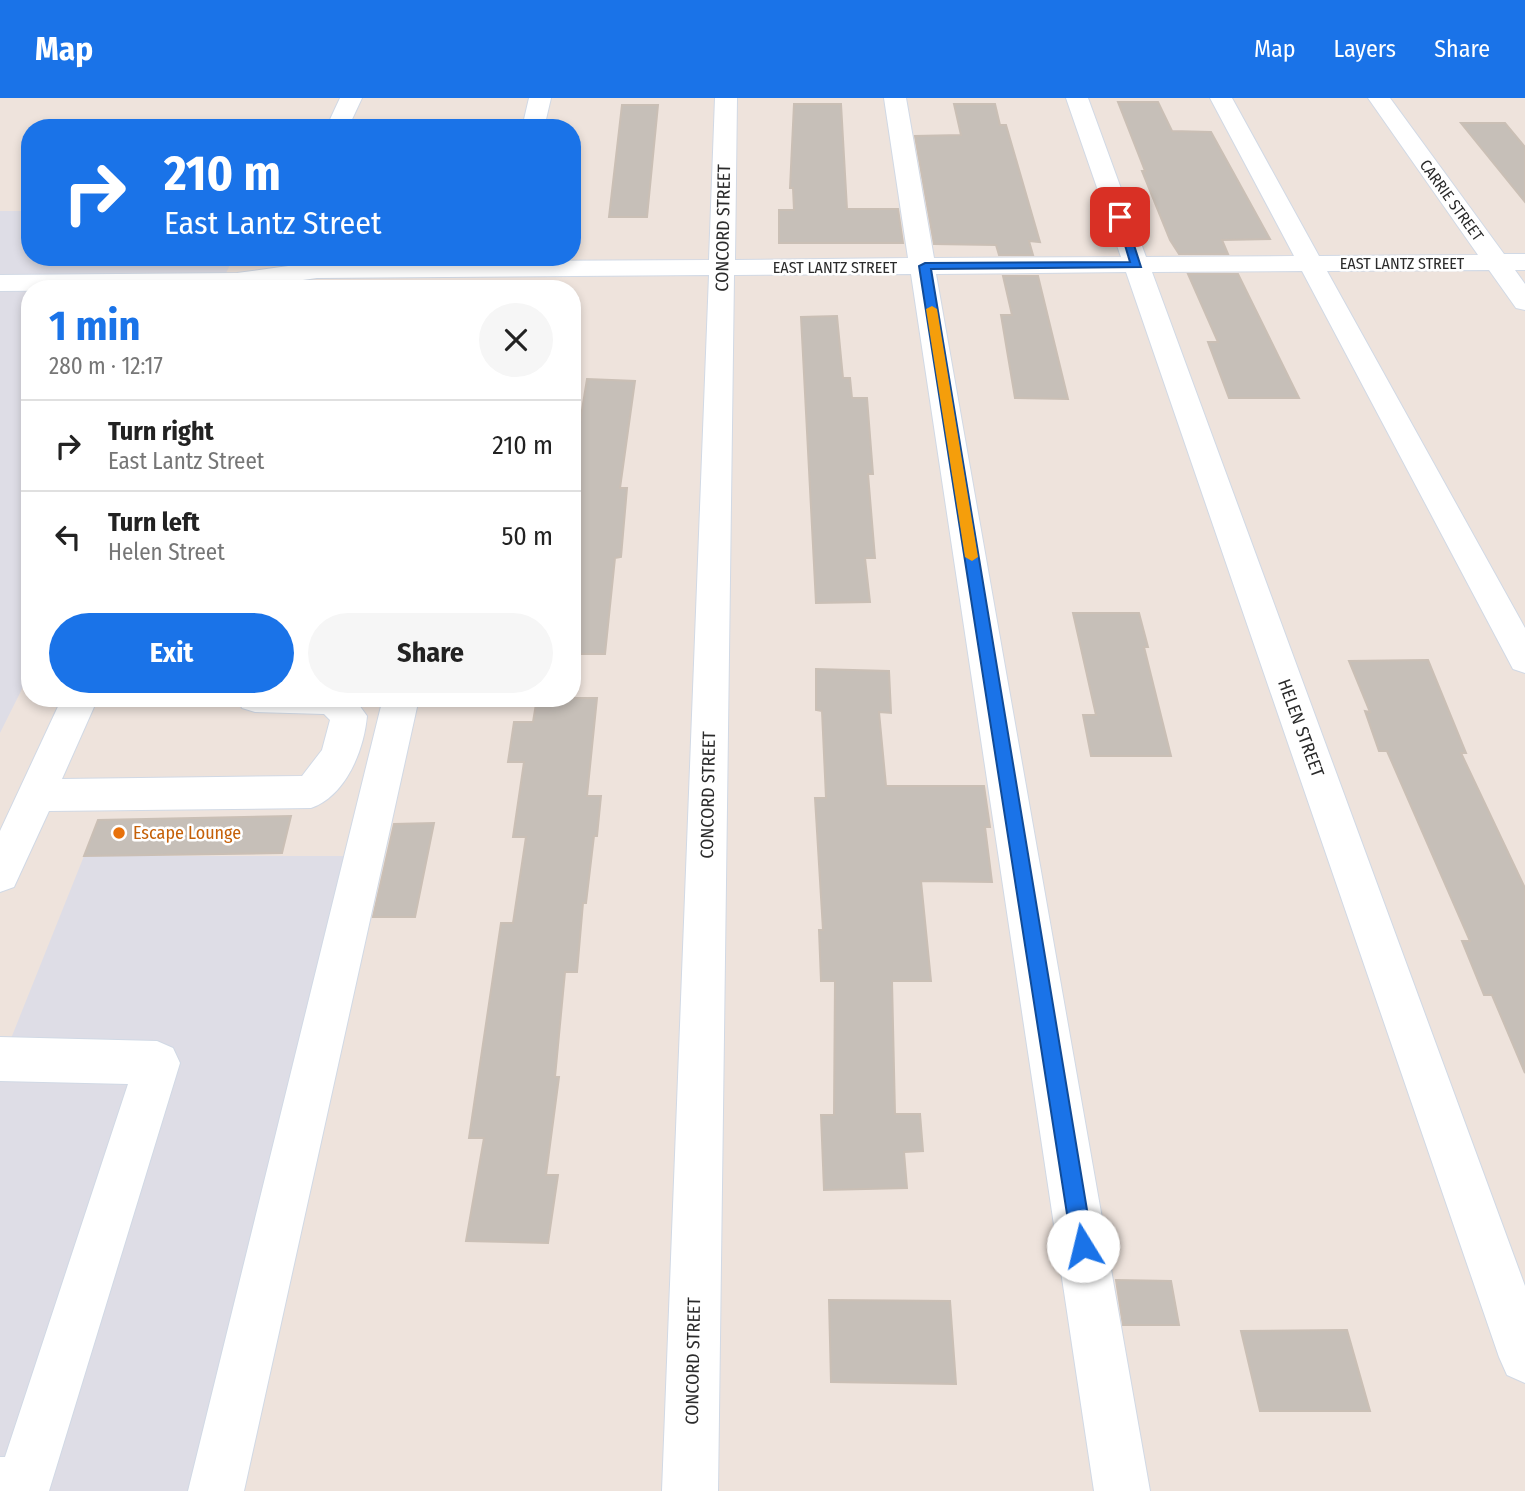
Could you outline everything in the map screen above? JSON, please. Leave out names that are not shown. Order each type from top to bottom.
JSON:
[{"type":"street","points":[[342,119],[351,98]]},
{"type":"street","points":[[535,119],[540,98]]},
{"type":"street","name":"CONCORD STREET","points":[[690,1491],[726,98]]},
{"type":"street","points":[[895,98],[925,266],[1122,1491]]},
{"type":"street","name":"HELEN STREET","points":[[1077,98],[1525,1357]]},
{"type":"street","points":[[1221,98],[1525,660]]},
{"type":"street","name":"CARRIE STREET","points":[[1379,98],[1525,302]]},
{"type":"street","name":"EAST LANTZ STREET","points":[[241,280],[272,273],[317,270],[500,271],[1525,262]]},
{"type":"street","name":"EAST LANTZ STREET","points":[[0,283],[21,283]]},
{"type":"street","points":[[0,874],[76,707]]},
{"type":"street","points":[[36,794],[311,792],[330,773],[348,739],[349,716],[340,707]]},
{"type":"street","points":[[216,1491],[399,707]]},
{"type":"street","points":[[0,1059],[157,1063],[24,1485],[0,1485]]},
{"type":"shaded area","points":[[0,211],[21,211],[21,266],[230,266],[222,280],[21,280],[21,691],[0,733]]},
{"type":"shaded area","points":[[84,856],[353,856],[200,1491],[0,1491],[0,1066]]},
{"type":"building","points":[[1118,102],[1158,102],[1172,131],[1211,132],[1270,239],[1222,240],[1228,254],[1179,254],[1170,240],[1142,171],[1145,171]]},
{"type":"building","points":[[794,104],[841,104],[847,209],[898,209],[903,243],[779,243],[779,210],[794,210],[793,188],[790,188]]},
{"type":"building","points":[[954,104],[995,104],[1000,125],[1006,125],[1040,242],[1029,241],[1033,255],[999,255],[996,245],[934,244],[915,136],[961,135]]},
{"type":"building","points":[[622,105],[658,105],[647,217],[609,217]]},
{"type":"building","points":[[1461,123],[1505,123],[1525,147],[1525,202]]},
{"type":"building","points":[[1188,274],[1238,274],[1299,398],[1229,398],[1208,342],[1218,342]]},
{"type":"building","points":[[1003,276],[1038,276],[1068,399],[1015,398],[1001,315],[1012,315]]},
{"type":"building","points":[[837,316],[843,378],[850,378],[852,398],[867,398],[873,474],[868,474],[875,558],[865,558],[870,602],[816,603],[801,317]]},
{"type":"building","points":[[587,379],[635,381],[620,488],[627,488],[621,557],[615,558],[605,654],[581,654],[581,416]]},
{"type":"building","points":[[1073,613],[1139,613],[1148,647],[1144,647],[1171,756],[1091,756],[1083,715],[1096,715]]},
{"type":"building","points":[[1428,660],[1466,753],[1461,753],[1525,888],[1525,1073],[1492,995],[1484,995],[1462,941],[1470,941],[1387,751],[1379,751],[1365,711],[1370,712],[1349,661]]},
{"type":"building","points":[[816,669],[889,671],[891,713],[879,712],[886,786],[984,786],[990,827],[985,827],[992,882],[921,881],[931,981],[892,981],[895,1114],[920,1114],[923,1151],[904,1152],[907,1188],[824,1190],[821,1115],[834,1115],[835,981],[821,981],[819,930],[823,930],[815,798],[826,798],[822,711],[816,710]]},
{"type":"building","points":[[581,698],[597,698],[587,796],[601,796],[597,836],[594,836],[586,903],[583,903],[577,972],[565,972],[555,1077],[559,1077],[546,1175],[558,1175],[548,1243],[466,1241],[484,1138],[469,1138],[501,923],[513,923],[526,837],[513,837],[524,762],[508,762],[514,722],[533,722],[536,707],[581,707]]},
{"type":"building","points":[[291,816],[282,853],[84,856],[98,820]]},
{"type":"building","points":[[434,823],[415,917],[373,917],[394,824]]},
{"type":"building","points":[[1116,1280],[1171,1281],[1179,1325],[1123,1325]]},
{"type":"building","points":[[829,1300],[950,1301],[956,1384],[831,1382]]},
{"type":"building","points":[[1347,1330],[1370,1411],[1260,1411],[1241,1331]]},
{"type":"slow traffic","points":[[932,309],[972,557]]},
{"type":"place","name":"Escape Lounge","points":[[119,833]]},
{"type":"route","points":[[1083,1246],[925,266],[1137,265],[1120,217]]}]
